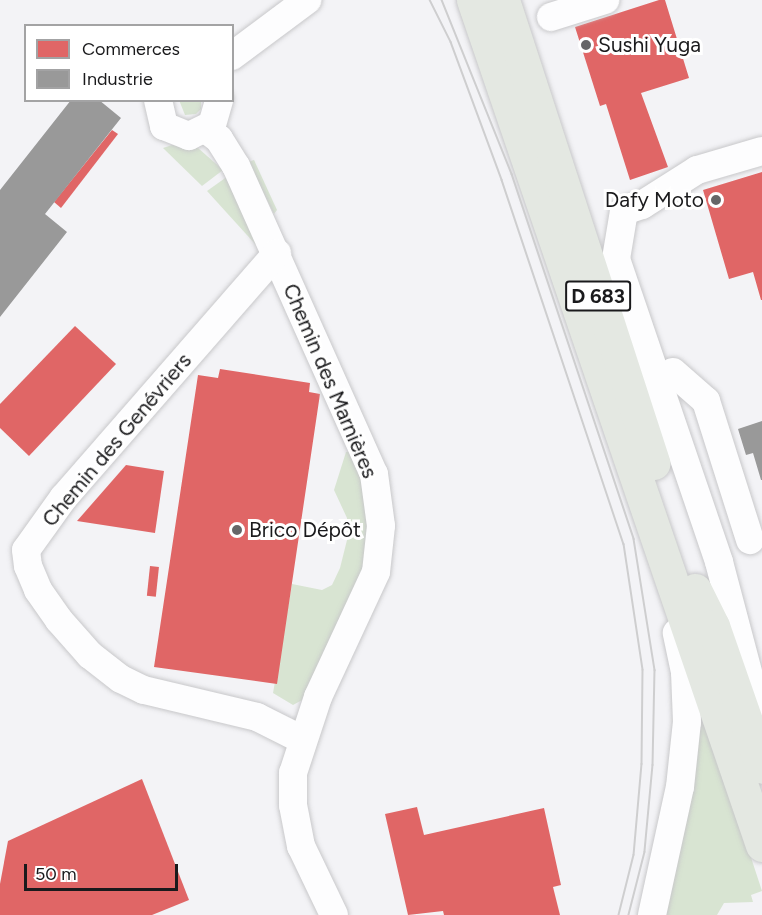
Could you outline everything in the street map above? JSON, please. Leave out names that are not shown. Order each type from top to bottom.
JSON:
[{"type":"main road","name":"D 683","points":[[473,0],[642,501],[762,845]]},
{"type":"main road","name":"D 683","points":[[503,0],[695,590],[704,630],[762,805]]},
{"type":"main road","points":[[695,590],[713,626],[762,767]]},
{"type":"street","points":[[234,55],[307,0]]},
{"type":"street","points":[[551,17],[605,0]]},
{"type":"street","points":[[158,102],[160,118],[172,132],[189,136],[207,130],[217,118],[219,102]]},
{"type":"street","name":"Chemin des Marnières","points":[[207,130],[219,139],[236,166],[374,474],[381,526],[376,572],[301,739],[293,773],[293,805],[302,846],[334,915]]},
{"type":"street","points":[[762,152],[697,170],[642,205],[624,211],[616,259],[719,562],[762,724]]},
{"type":"street","name":"Chemin des Genévriers","points":[[277,254],[64,497],[26,550],[28,566],[38,590],[59,620],[90,655],[121,679],[144,690],[257,717],[301,739]]},
{"type":"street","points":[[645,348],[706,401],[756,538],[719,562]]},
{"type":"street","points":[[673,372],[724,526],[719,562]]},
{"type":"street","points":[[642,501],[685,672],[687,722],[680,787],[652,915]]},
{"type":"green space","points":[[180,102],[201,102],[201,109],[196,114],[185,115]]},
{"type":"green space","points":[[172,145],[198,148],[223,170],[202,186],[163,148]]},
{"type":"green space","points":[[254,160],[277,210],[274,214],[248,162]]},
{"type":"green space","points":[[228,176],[257,246],[207,191]]},
{"type":"green space","points":[[352,451],[369,505],[365,568],[306,698],[293,705],[273,693],[292,584],[322,590],[332,585],[340,568],[347,540],[347,518],[334,490],[346,452]]},
{"type":"green space","points":[[696,690],[762,891],[751,895],[753,902],[724,903],[717,915],[661,915]]},
{"type":"building: Commerces","points":[[665,0],[689,78],[641,93],[668,167],[630,180],[606,104],[600,106],[575,27]]},
{"type":"building: Commerces","points":[[112,130],[118,134],[61,208],[54,202]]},
{"type":"building: Commerces","points":[[762,172],[761,300],[753,272],[729,279],[703,190]]},
{"type":"building: Commerces","points":[[75,326],[116,364],[29,456],[0,428],[0,404]]},
{"type":"building: Commerces","name":"Brico Dépôt","points":[[220,369],[310,383],[309,392],[320,394],[277,684],[154,667],[198,375],[218,378]]},
{"type":"building: Commerces","points":[[126,465],[164,471],[155,533],[77,521]]},
{"type":"building: Commerces","points":[[150,566],[159,567],[156,597],[147,596]]},
{"type":"building: Commerces","points":[[142,779],[189,900],[152,915],[0,915],[0,884],[8,841]]},
{"type":"building: Commerces","points":[[417,807],[424,835],[544,808],[561,885],[553,887],[560,915],[444,915],[443,911],[408,915],[385,814]]},
{"type":"building: Industrie","points":[[69,102],[101,102],[121,118],[45,214],[67,232],[0,317],[0,190]]},
{"type":"building: Industrie","points":[[762,421],[761,480],[753,453],[746,455],[738,429]]},
{"type":"tram line","points":[[430,0],[451,42],[502,180],[624,544],[643,670],[642,764],[634,855],[619,915]]},
{"type":"tram line","points":[[442,0],[512,174],[634,539],[655,670],[653,765],[645,852],[629,915]]},
{"type":"place","name":"Sushi Yuga","points":[[586,45]]},
{"type":"place","name":"Dafy Moto","points":[[716,200]]},
{"type":"place","name":"Brico Dépôt","points":[[237,530]]}]
